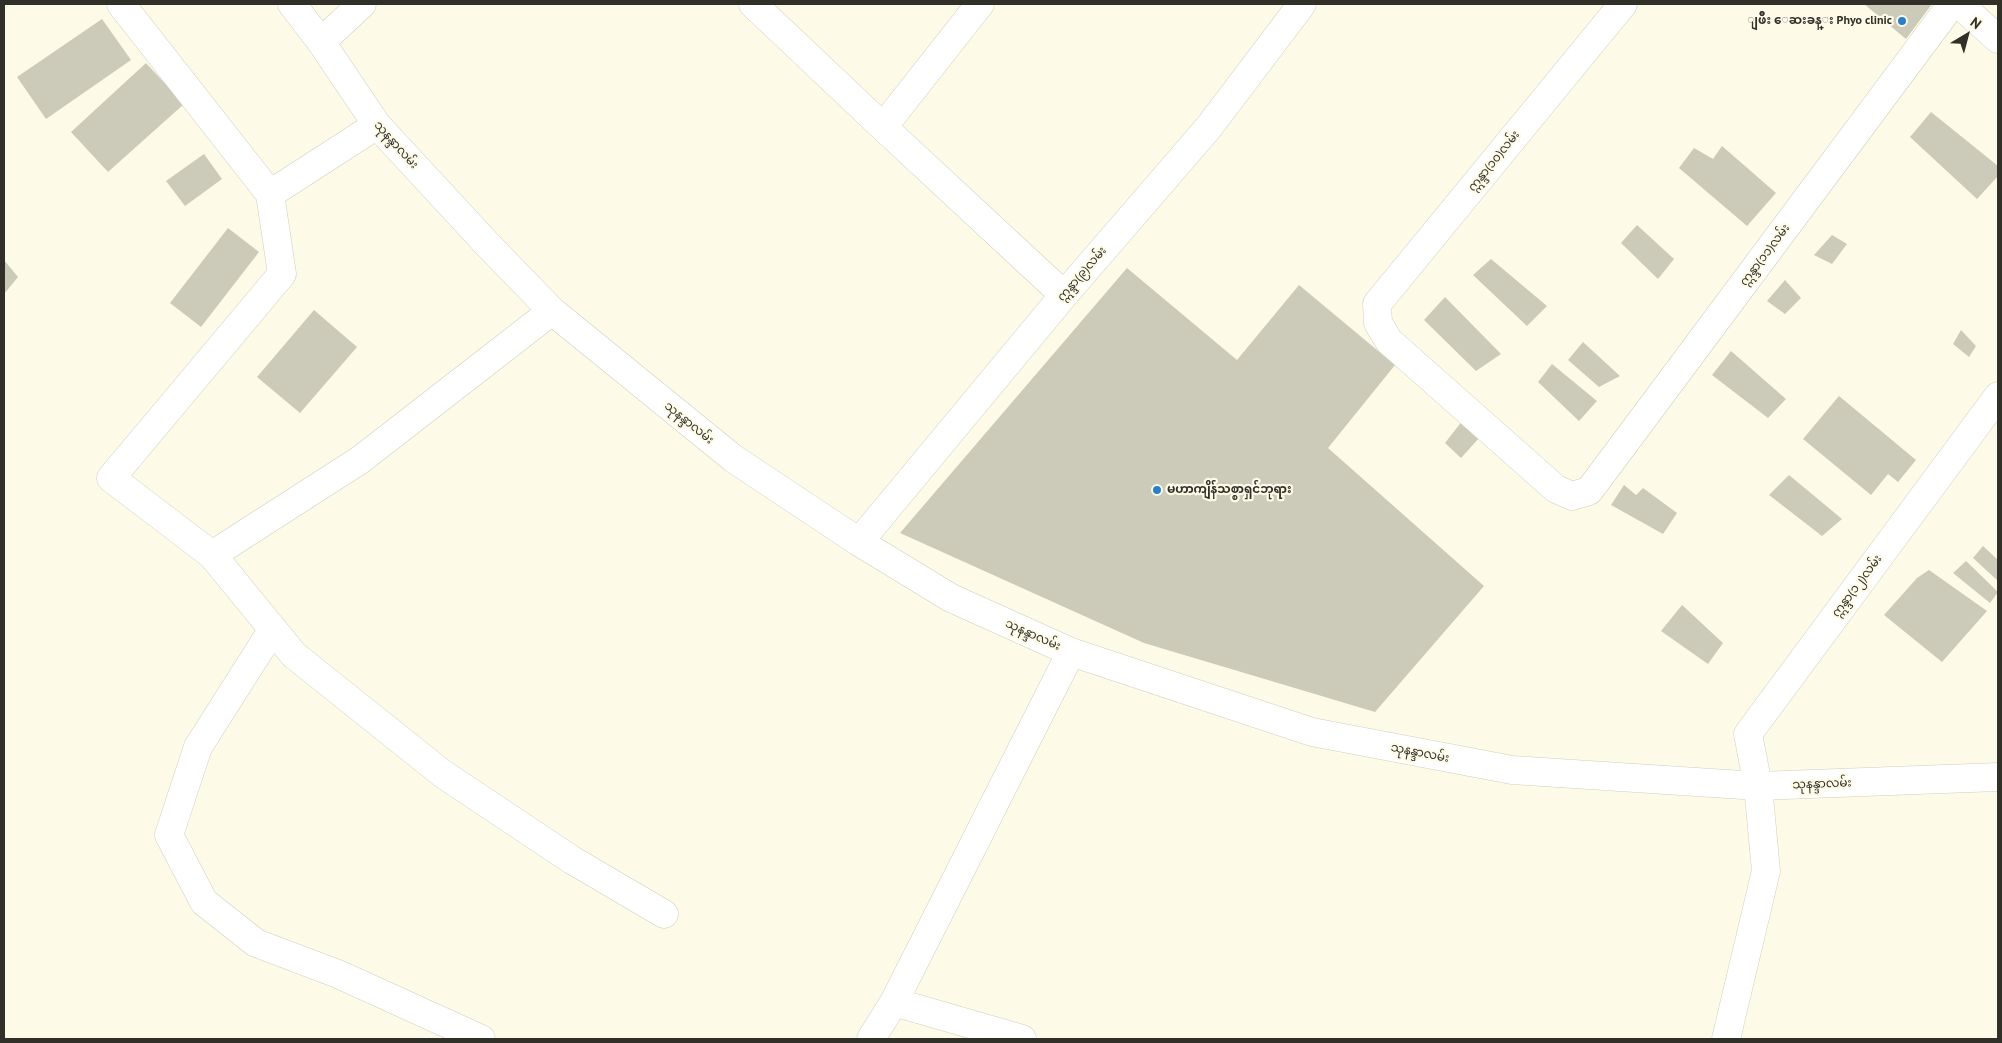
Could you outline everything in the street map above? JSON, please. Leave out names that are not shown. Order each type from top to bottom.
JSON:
[{"type":"street","points":[[121,4],[270,194],[282,274],[111,478],[212,555],[294,655],[443,774],[572,860],[664,914]]},
{"type":"street","name":"သုနန္ဒာလမ်း","points":[[292,4],[321,42],[376,125],[552,311],[734,459],[859,542],[951,598],[1071,652],[1312,732],[1512,770],[1758,786],[1998,777]]},
{"type":"street","points":[[321,42],[362,4]]},
{"type":"street","points":[[753,4],[882,127],[1064,295]]},
{"type":"street","points":[[882,127],[980,4]]},
{"type":"street","name":"ဣန္ဒာ(၉)လမ်း","points":[[859,542],[1064,295],[1209,127],[1302,4]]},
{"type":"street","name":"ဣန္ဒာ(၁၀)လမ်း","points":[[1572,496],[1556,489],[1396,348],[1389,341],[1378,323],[1377,304],[1623,4]]},
{"type":"street","name":"ဣန္ဒာ(၁၁)လမ်း","points":[[1572,496],[1590,491],[1952,4]]},
{"type":"street","points":[[1959,4],[1998,39]]},
{"type":"street","points":[[270,194],[376,125]]},
{"type":"street","points":[[212,555],[360,460],[552,311]]},
{"type":"street","name":"ဣန္ဒာ(၁၂)လမ်း","points":[[1726,1039],[1766,871],[1758,786],[1748,734],[1998,396]]},
{"type":"street","points":[[273,629],[198,747],[169,835],[204,902],[256,943],[338,974],[481,1039]]},
{"type":"street","points":[[872,1039],[894,1002],[1071,652]]},
{"type":"street","points":[[894,1002],[1022,1039]]},
{"type":"building","name":"ျဖိဳး ေဆးခန္း Phyo clinic","points":[[1864,4],[1932,4],[1906,39]]},
{"type":"building","points":[[102,19],[131,60],[46,119],[17,77]]},
{"type":"building","points":[[146,63],[184,104],[108,172],[71,132]]},
{"type":"building","points":[[1931,112],[1998,166],[1998,176],[1977,199],[1910,137]]},
{"type":"building","points":[[1722,146],[1776,193],[1747,226],[1679,168],[1694,148],[1713,159]]},
{"type":"building","points":[[204,154],[222,179],[185,206],[166,181]]},
{"type":"building","points":[[1637,225],[1674,259],[1658,279],[1621,243]]},
{"type":"building","points":[[228,228],[259,252],[201,327],[170,303]]},
{"type":"building","points":[[1832,235],[1847,244],[1832,264],[1814,255]]},
{"type":"building","points":[[1491,259],[1547,306],[1527,326],[1473,275]]},
{"type":"building","points":[[4,260],[18,277],[4,294]]},
{"type":"building","name":"မဟာကျိန်သစ္စာရှင်ဘုရား","points":[[1127,268],[1237,360],[1299,285],[1395,365],[1328,448],[1484,586],[1375,712],[1144,643],[900,533]]},
{"type":"building","points":[[1785,280],[1801,298],[1785,314],[1767,301]]},
{"type":"building","points":[[1445,297],[1501,354],[1476,371],[1424,320]]},
{"type":"building","points":[[314,310],[357,347],[300,413],[257,377]]},
{"type":"building","points":[[1961,330],[1976,346],[1969,357],[1953,344]]},
{"type":"building","points":[[1583,342],[1620,376],[1599,387],[1568,360]]},
{"type":"building","points":[[1731,351],[1786,399],[1768,418],[1712,375]]},
{"type":"building","points":[[1552,364],[1597,401],[1579,421],[1538,382]]},
{"type":"building","points":[[1839,396],[1916,460],[1898,482],[1888,474],[1871,495],[1803,439]]},
{"type":"building","points":[[1463,420],[1480,437],[1461,458],[1445,443]]},
{"type":"building","points":[[1789,475],[1842,519],[1822,536],[1769,495]]},
{"type":"building","points":[[1624,485],[1636,495],[1643,488],[1677,513],[1663,534],[1611,505]]},
{"type":"building","points":[[1983,546],[1998,560],[1998,581],[1973,558]]},
{"type":"building","points":[[1966,561],[1998,592],[1990,603],[1953,573]]},
{"type":"building","points":[[1929,570],[1987,611],[1942,662],[1884,615],[1917,578]]},
{"type":"building","points":[[1682,605],[1723,643],[1708,664],[1661,631]]},
{"type":"place","name":"ျဖိဳး ေဆးခန္း Phyo clinic","points":[[1902,21]]},
{"type":"place","name":"မဟာကျိန်သစ္စာရှင်ဘုရား","points":[[1157,490]]}]
